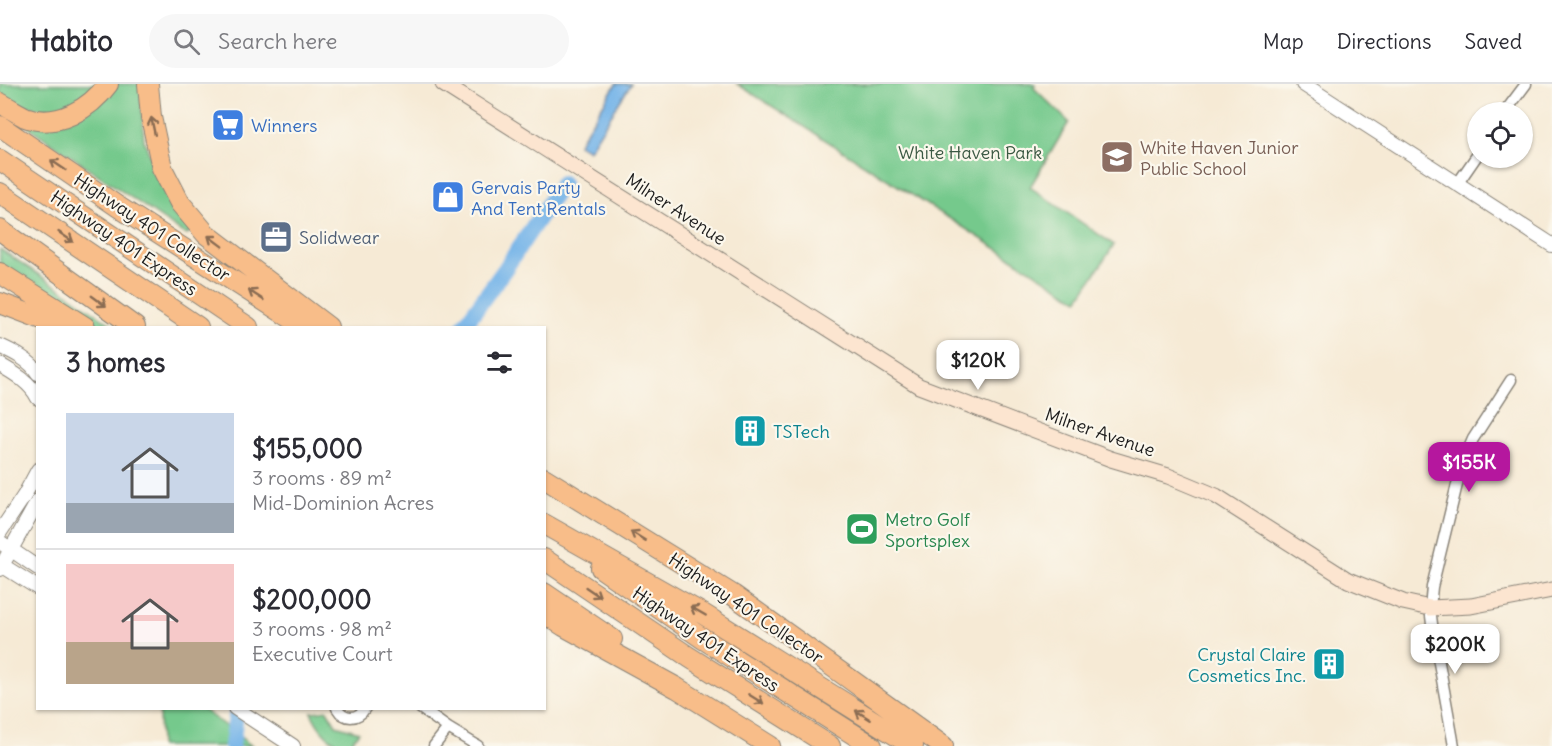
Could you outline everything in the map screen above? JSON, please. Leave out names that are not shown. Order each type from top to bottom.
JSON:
[{"type":"highway","points":[[0,103],[27,118],[48,120],[71,116],[91,104],[108,84]]},
{"type":"highway","points":[[148,84],[151,117],[162,168],[180,203],[206,234],[327,326]]},
{"type":"highway","name":"Highway 401 Collector","points":[[0,126],[117,206],[303,326]]},
{"type":"highway","name":"Highway 401 Express","points":[[0,160],[247,326]]},
{"type":"highway","name":"Highway 401 Express","points":[[0,193],[197,326]]},
{"type":"highway","points":[[0,230],[134,326]]},
{"type":"highway","points":[[0,273],[84,326]]},
{"type":"highway","points":[[0,303],[60,326]]},
{"type":"highway","name":"Highway 401 Collector","points":[[546,479],[733,595],[943,746]]},
{"type":"highway","points":[[546,526],[704,614],[913,746]]},
{"type":"highway","name":"Highway 401 Express","points":[[546,526],[702,638],[872,746]]},
{"type":"highway","name":"Highway 401 Express","points":[[546,560],[689,657],[830,746]]},
{"type":"highway","points":[[546,594],[642,660],[677,688]]},
{"type":"highway","points":[[546,614],[677,688],[770,746]]},
{"type":"main road","name":"Milner Avenue","points":[[443,84],[919,386],[1111,459],[1168,476],[1216,495],[1348,580],[1403,602],[1430,608],[1471,606],[1552,590]]},
{"type":"street","points":[[1303,84],[1552,245]]},
{"type":"street","points":[[1512,102],[1526,84]]},
{"type":"street","points":[[1458,183],[1468,168]]},
{"type":"street","points":[[0,346],[14,353],[36,370]]},
{"type":"street","points":[[0,365],[14,373],[36,394]]},
{"type":"street","points":[[1454,746],[1430,608],[1432,587],[1462,464],[1473,439],[1511,380]]},
{"type":"street","points":[[0,532],[36,474]]},
{"type":"street","points":[[36,504],[5,546],[1,566],[36,587]]},
{"type":"street","points":[[5,546],[36,567]]},
{"type":"street","points":[[238,710],[293,746]]},
{"type":"street","points":[[339,710],[342,714],[351,717],[360,715],[364,710]]},
{"type":"street","points":[[423,710],[478,746]]},
{"type":"street","points":[[435,746],[448,728]]},
{"type":"green space","points":[[0,84],[100,84],[80,103],[52,110],[22,106],[0,95]]},
{"type":"green space","points":[[115,84],[140,84],[144,140],[161,185],[192,230],[186,235],[18,120],[36,122]]},
{"type":"green space","name":"White Haven Park","points":[[737,84],[1035,84],[1034,88],[1069,122],[1030,187],[1114,245],[1078,300]]},
{"type":"green space","points":[[0,249],[114,326],[92,326],[0,266]]},
{"type":"green space","points":[[159,710],[204,710],[252,746],[160,746]]},
{"type":"green space","points":[[327,710],[336,725],[359,732],[351,746],[338,743],[326,735],[311,712]]},
{"type":"water","points":[[616,84],[631,84],[589,150],[578,144]]},
{"type":"waterway","points":[[464,326],[562,183]]},
{"type":"waterway","points":[[232,746],[237,710]]},
{"type":"place","name":"Winners","points":[[228,125]]},
{"type":"place","name":"White Haven Junior Public School","points":[[1117,157]]},
{"type":"place","name":"Gervais Party And Tent Rentals","points":[[448,197]]},
{"type":"place","name":"Solidwear","points":[[276,237]]},
{"type":"place","name":"TSTech","points":[[750,431]]},
{"type":"place","name":"Metro Golf Sportsplex","points":[[862,529]]},
{"type":"place","name":"Crystal Claire Cosmetics Inc.","points":[[1329,664]]}]
